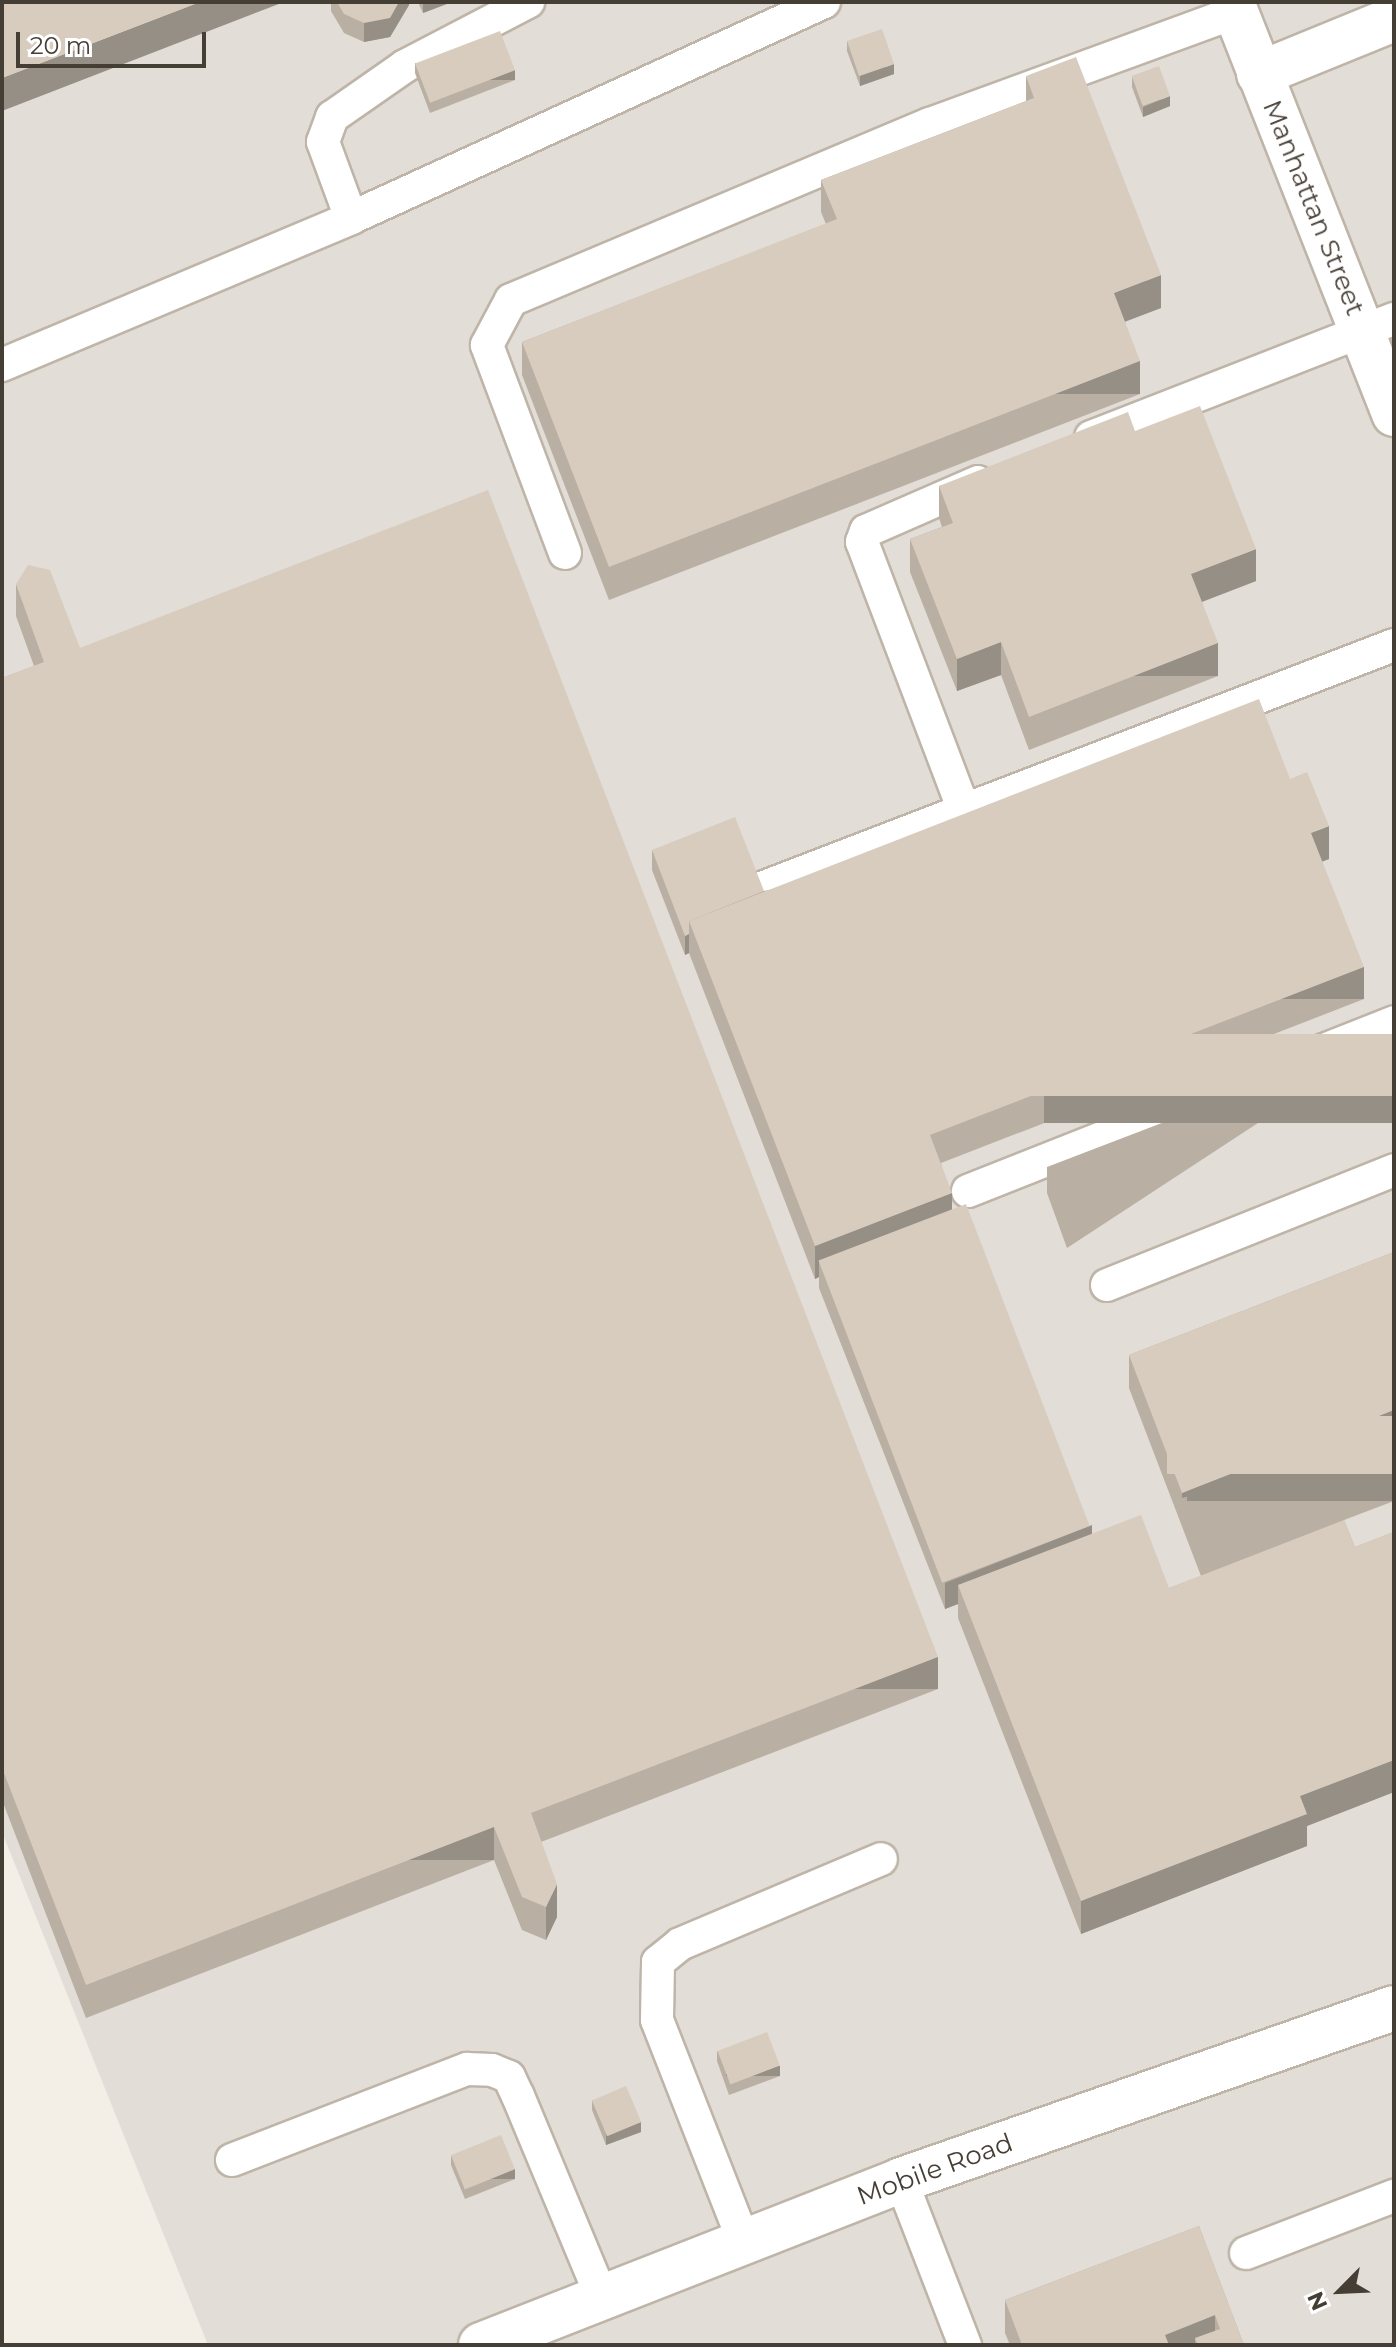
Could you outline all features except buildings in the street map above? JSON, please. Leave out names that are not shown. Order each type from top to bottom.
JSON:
[{"type":"street","name":"Manhattan Street","points":[[1234,7],[1259,74],[1378,326],[1394,414]]},
{"type":"street","points":[[1259,74],[1394,19]]},
{"type":"street","name":"Mobile Road","points":[[481,2345],[603,2300],[901,2180],[1394,2008]]},
{"type":"lane","points":[[351,218],[323,142],[332,117],[405,66],[528,2]]},
{"type":"lane","points":[[2,365],[351,218],[824,2]]},
{"type":"lane","points":[[565,553],[487,345],[511,300],[930,124],[1234,7]]},
{"type":"lane","points":[[1053,452],[1378,326]]},
{"type":"lane","points":[[965,813],[862,542],[876,527],[1009,469]]},
{"type":"lane","points":[[759,889],[965,813],[1394,645]]},
{"type":"lane","points":[[968,1191],[1394,1022]]},
{"type":"lane","points":[[1107,1285],[1394,1170]]},
{"type":"lane","points":[[744,2242],[657,2020],[658,1962],[680,1944],[881,1859]]},
{"type":"lane","points":[[232,2160],[453,2074],[492,2070],[509,2077],[603,2300]]},
{"type":"lane","points":[[901,2180],[965,2345]]},
{"type":"lane","points":[[1246,2253],[1394,2196]]},
{"type":"shaded area","points":[[2,2],[1394,2],[1394,2345],[208,2345],[2,1832]]}]
